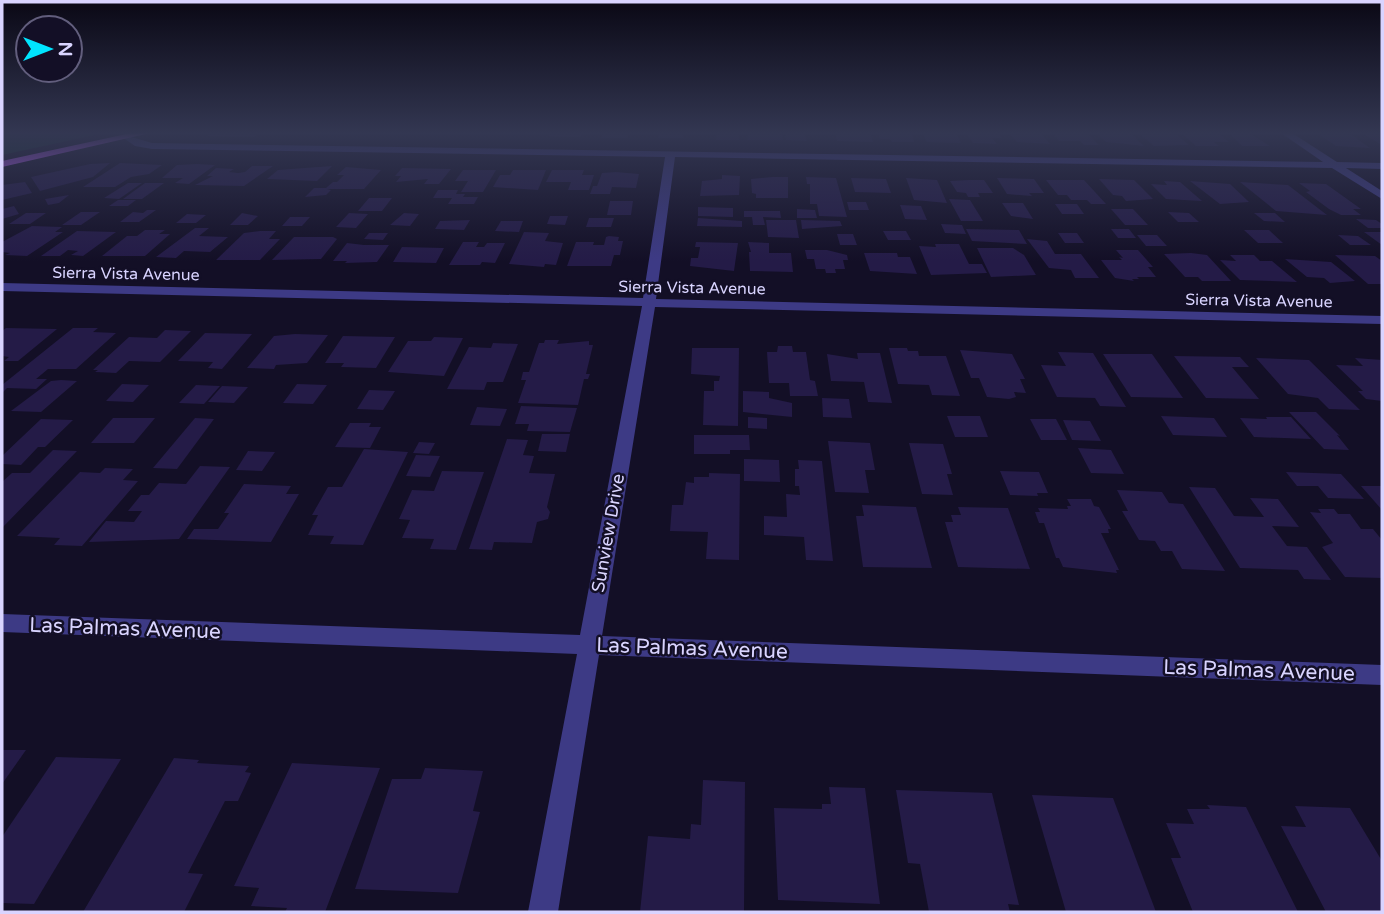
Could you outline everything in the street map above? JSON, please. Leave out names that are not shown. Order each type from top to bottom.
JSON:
[{"type":"street","name":"Sunview Drive","points":[[543,912],[587,645],[649,303],[668,176]]},
{"type":"street","points":[[1350,176],[1382,196]]},
{"type":"street","name":"Sierra Vista Avenue","points":[[2,287],[1382,320]]},
{"type":"street","name":"Las Palmas Avenue","points":[[2,623],[1382,675]]},
{"type":"building","points":[[37,176],[95,176],[40,191],[31,177]]},
{"type":"building","points":[[100,176],[139,176],[131,177],[115,187],[83,187]]},
{"type":"building","points":[[165,176],[200,176],[189,184],[175,183],[183,178],[162,178]]},
{"type":"building","points":[[207,176],[259,176],[244,186],[195,185],[213,176]]},
{"type":"building","points":[[271,176],[322,176],[317,181],[267,179]]},
{"type":"building","points":[[343,176],[376,176],[364,189],[327,189],[331,190],[326,195],[305,197],[314,188],[326,188]]},
{"type":"building","points":[[395,176],[446,176],[439,184],[424,184],[428,179],[396,182],[401,176]]},
{"type":"building","points":[[459,176],[493,176],[483,192],[461,192],[468,181],[455,181]]},
{"type":"building","points":[[500,176],[544,176],[538,190],[493,187]]},
{"type":"building","points":[[549,176],[594,176],[589,190],[568,190],[571,182],[546,182]]},
{"type":"building","points":[[601,176],[639,176],[636,188],[612,187],[610,194],[590,194],[593,186],[597,186]]},
{"type":"building","points":[[722,176],[740,176],[739,195],[700,196],[702,181],[722,179]]},
{"type":"building","points":[[788,177],[788,198],[756,198],[756,194],[752,193],[751,179]]},
{"type":"building","points":[[806,177],[836,178],[847,217],[819,216],[817,204],[810,204],[810,184],[807,184]]},
{"type":"building","points":[[851,178],[886,179],[891,193],[855,192]]},
{"type":"building","points":[[906,178],[937,180],[947,203],[914,200]]},
{"type":"building","points":[[997,178],[1034,179],[1044,193],[1029,193],[1032,196],[1007,194]]},
{"type":"building","points":[[1099,179],[1134,180],[1153,199],[1126,201],[1122,196],[1113,195]]},
{"type":"building","points":[[984,180],[993,193],[978,193],[980,197],[968,197],[966,193],[957,192],[950,181]]},
{"type":"building","points":[[1046,180],[1084,180],[1106,204],[1091,204],[1087,200],[1071,200],[1067,195],[1058,195]]},
{"type":"building","points":[[1164,181],[1180,182],[1202,201],[1166,199],[1151,184],[1167,185]]},
{"type":"building","points":[[1190,181],[1230,184],[1249,202],[1220,204]]},
{"type":"building","points":[[25,182],[32,193],[2,200],[2,185]]},
{"type":"building","points":[[1240,182],[1288,185],[1327,215],[1276,211]]},
{"type":"building","points":[[128,183],[142,183],[119,199],[104,198]]},
{"type":"building","points":[[145,183],[164,183],[142,199],[123,199]]},
{"type":"building","points":[[1299,183],[1326,184],[1361,209],[1353,209],[1361,215],[1341,215],[1329,209],[1306,192],[1310,191]]},
{"type":"building","points":[[438,190],[458,190],[456,194],[465,194],[463,197],[478,197],[474,204],[448,204],[452,198],[433,198]]},
{"type":"building","points":[[69,195],[59,203],[48,205],[45,199]]},
{"type":"building","points":[[369,198],[392,198],[382,211],[358,211]]},
{"type":"building","points":[[949,199],[970,200],[983,221],[961,221]]},
{"type":"building","points":[[118,200],[136,200],[128,206],[109,206]]},
{"type":"building","points":[[610,201],[633,201],[631,215],[607,215]]},
{"type":"building","points":[[847,202],[866,202],[869,210],[849,210]]},
{"type":"building","points":[[1002,203],[1023,203],[1033,219],[1011,216]]},
{"type":"building","points":[[1055,204],[1077,204],[1084,214],[1062,214]]},
{"type":"building","points":[[900,205],[921,206],[927,220],[905,219]]},
{"type":"building","points":[[14,206],[19,214],[2,219],[2,209]]},
{"type":"building","points":[[698,207],[733,208],[733,217],[698,216]]},
{"type":"building","points":[[797,209],[815,210],[817,218],[797,218]]},
{"type":"building","points":[[1111,209],[1133,209],[1148,225],[1125,225]]},
{"type":"building","points":[[156,210],[139,222],[120,222],[133,212],[143,213]]},
{"type":"building","points":[[744,211],[780,211],[781,218],[763,217],[765,225],[753,225],[752,217],[744,217]]},
{"type":"building","points":[[81,212],[100,212],[81,225],[62,225]]},
{"type":"building","points":[[1168,212],[1189,213],[1199,222],[1178,222]]},
{"type":"building","points":[[26,213],[46,213],[30,224],[9,224]]},
{"type":"building","points":[[242,213],[258,216],[248,225],[230,225]]},
{"type":"building","points":[[349,213],[368,214],[356,228],[336,227]]},
{"type":"building","points":[[404,213],[419,214],[410,226],[390,225]]},
{"type":"building","points":[[1254,213],[1275,213],[1285,222],[1264,221]]},
{"type":"building","points":[[187,214],[206,215],[196,223],[176,223]]},
{"type":"building","points":[[550,216],[568,216],[565,225],[547,224]]},
{"type":"building","points":[[290,217],[310,217],[302,226],[282,226]]},
{"type":"building","points":[[589,218],[614,218],[611,227],[586,227]]},
{"type":"building","points":[[698,218],[742,221],[742,227],[697,226]]},
{"type":"building","points":[[1356,219],[1376,220],[1382,224],[1382,228],[1368,228]]},
{"type":"building","points":[[470,220],[464,230],[435,229],[440,221]]},
{"type":"building","points":[[766,220],[796,220],[799,238],[768,237]]},
{"type":"building","points":[[801,220],[840,221],[842,226],[802,229]]},
{"type":"building","points":[[501,221],[523,221],[519,232],[495,231]]},
{"type":"building","points":[[941,224],[962,225],[966,234],[945,233]]},
{"type":"building","points":[[32,226],[62,227],[55,232],[63,232],[27,256],[5,255],[10,253],[2,252],[2,242]]},
{"type":"building","points":[[195,228],[209,228],[199,236],[228,237],[210,252],[184,251],[176,258],[156,257]]},
{"type":"building","points":[[966,229],[1019,230],[1027,244],[972,241]]},
{"type":"building","points":[[1111,229],[1129,229],[1136,238],[1118,238]]},
{"type":"building","points":[[145,230],[165,230],[159,234],[170,234],[145,256],[102,256],[127,236],[137,236]]},
{"type":"building","points":[[1244,230],[1269,230],[1283,243],[1258,243]]},
{"type":"building","points":[[77,231],[116,232],[83,256],[71,255],[78,251],[68,250],[60,256],[41,256]]},
{"type":"building","points":[[276,231],[269,239],[280,239],[260,260],[216,260],[244,233]]},
{"type":"building","points":[[883,231],[906,231],[911,240],[888,240]]},
{"type":"building","points":[[524,232],[549,233],[545,241],[563,243],[556,265],[545,264],[544,267],[509,264]]},
{"type":"building","points":[[1364,232],[1382,232],[1382,245]]},
{"type":"building","points":[[369,233],[388,233],[383,240],[364,239]]},
{"type":"building","points":[[1058,233],[1077,233],[1084,243],[1065,243]]},
{"type":"building","points":[[837,234],[853,234],[857,245],[840,245]]},
{"type":"building","points":[[1137,235],[1157,235],[1167,246],[1146,246]]},
{"type":"building","points":[[1338,235],[1358,236],[1371,245],[1350,245]]},
{"type":"building","points":[[294,237],[337,239],[321,259],[272,260]]},
{"type":"building","points":[[606,237],[619,237],[618,241],[623,241],[620,255],[614,255],[611,266],[567,266],[576,242],[604,245]]},
{"type":"building","points":[[1027,239],[1047,241],[1055,254],[1081,254],[1099,278],[1075,278],[1071,270],[1049,268]]},
{"type":"building","points":[[463,242],[479,242],[476,247],[484,247],[487,243],[505,243],[495,263],[449,265]]},
{"type":"building","points":[[696,242],[738,243],[734,271],[690,266],[691,258],[698,258],[700,247],[695,247]]},
{"type":"building","points":[[748,242],[769,243],[769,253],[791,253],[793,272],[750,271],[751,252]]},
{"type":"building","points":[[347,243],[389,245],[377,262],[333,261]]},
{"type":"building","points":[[935,244],[959,244],[969,264],[982,264],[987,273],[931,275],[919,246],[936,247]]},
{"type":"building","points":[[402,247],[444,248],[436,263],[393,262]]},
{"type":"building","points":[[977,248],[1013,248],[1024,255],[1036,275],[991,277]]},
{"type":"building","points":[[805,250],[827,250],[847,255],[848,260],[843,260],[845,269],[826,273],[825,269],[816,269],[814,259],[807,259]]},
{"type":"building","points":[[1116,250],[1138,250],[1153,267],[1148,267],[1156,277],[1137,277],[1139,279],[1132,279],[1134,281],[1115,278],[1101,260],[1122,260]]},
{"type":"building","points":[[864,253],[897,253],[898,257],[910,257],[917,274],[870,271]]},
{"type":"building","points":[[1164,254],[1207,255],[1231,281],[1202,281],[1198,277],[1185,277]]},
{"type":"building","points":[[1230,255],[1254,255],[1260,261],[1272,261],[1297,282],[1240,280],[1220,260],[1236,261]]},
{"type":"building","points":[[1335,255],[1375,256],[1382,261],[1382,284],[1368,284]]},
{"type":"building","points":[[1285,259],[1331,262],[1355,281],[1330,283],[1324,278],[1307,277]]},
{"type":"building","points":[[6,328],[57,329],[18,361],[4,361],[9,357],[2,356],[2,331]]},
{"type":"building","points":[[73,328],[98,328],[93,332],[116,333],[76,369],[48,369],[36,379],[47,379],[36,389],[7,388],[2,393],[2,385]]},
{"type":"building","points":[[165,330],[191,331],[160,362],[129,361],[116,373],[93,370],[129,337],[157,338]]},
{"type":"building","points":[[205,333],[252,334],[222,369],[208,368],[213,362],[178,361]]},
{"type":"building","points":[[328,335],[307,363],[276,365],[274,369],[247,368],[274,336]]},
{"type":"building","points":[[343,336],[395,337],[376,368],[341,367],[344,363],[325,363]]},
{"type":"building","points":[[434,337],[463,338],[444,376],[388,372],[408,341],[431,341]]},
{"type":"building","points":[[545,340],[559,340],[557,344],[589,341],[589,345],[593,345],[586,374],[590,374],[588,379],[584,379],[578,405],[518,403],[526,380],[521,380],[523,372],[529,372],[539,343],[544,343]]},
{"type":"building","points":[[493,343],[518,344],[503,382],[487,382],[484,390],[447,389],[469,347],[491,348]]},
{"type":"building","points":[[778,346],[792,346],[793,352],[806,352],[810,380],[815,381],[818,396],[790,396],[789,383],[769,383],[767,352],[777,352]]},
{"type":"building","points":[[692,348],[739,348],[738,426],[703,425],[704,391],[714,391],[714,381],[719,381],[720,376],[691,374]]},
{"type":"building","points":[[889,348],[907,348],[908,351],[918,351],[919,356],[946,356],[960,396],[932,395],[929,385],[898,384]]},
{"type":"building","points":[[960,350],[1012,354],[1025,379],[1020,379],[1026,393],[1014,392],[1016,397],[1009,399],[987,397],[979,378],[971,378]]},
{"type":"building","points":[[1058,352],[1093,353],[1126,407],[1100,406],[1095,398],[1057,397],[1041,365],[1066,366]]},
{"type":"building","points":[[857,353],[880,353],[892,403],[868,402],[864,382],[831,381],[827,354],[858,359]]},
{"type":"building","points":[[1103,354],[1152,354],[1183,398],[1131,397]]},
{"type":"building","points":[[1174,356],[1240,357],[1249,367],[1232,367],[1259,399],[1206,398]]},
{"type":"building","points":[[1256,358],[1309,360],[1360,410],[1329,409],[1318,398],[1288,394]]},
{"type":"building","points":[[1355,358],[1382,360],[1382,401],[1366,399],[1358,391],[1363,391],[1336,365],[1363,366]]},
{"type":"building","points":[[51,381],[77,381],[41,412],[11,411]]},
{"type":"building","points":[[122,384],[149,385],[133,402],[106,401]]},
{"type":"building","points":[[297,384],[327,385],[313,404],[283,403]]},
{"type":"building","points":[[196,385],[220,386],[204,404],[179,403]]},
{"type":"building","points":[[222,386],[248,387],[234,403],[208,402]]},
{"type":"building","points":[[369,390],[395,391],[383,410],[357,409]]},
{"type":"building","points":[[743,391],[769,392],[769,398],[792,403],[792,417],[743,412]]},
{"type":"building","points":[[822,398],[849,399],[852,418],[823,417]]},
{"type":"building","points":[[521,406],[577,408],[570,432],[527,431],[529,424],[515,424]]},
{"type":"building","points":[[477,407],[507,409],[500,426],[470,425]]},
{"type":"building","points":[[1289,412],[1316,412],[1340,436],[1337,435],[1349,450],[1324,449]]},
{"type":"building","points":[[947,416],[980,416],[988,437],[955,437]]},
{"type":"building","points":[[1161,416],[1214,418],[1227,437],[1173,435]]},
{"type":"building","points":[[748,417],[767,418],[767,429],[748,428]]},
{"type":"building","points":[[1266,417],[1291,417],[1311,439],[1254,437],[1240,418],[1267,419]]},
{"type":"building","points":[[113,418],[155,418],[134,443],[91,443]]},
{"type":"building","points":[[195,418],[214,419],[177,469],[153,468]]},
{"type":"building","points":[[41,419],[73,420],[45,447],[38,447],[21,465],[2,464],[2,456]]},
{"type":"building","points":[[1030,419],[1056,419],[1067,440],[1041,440]]},
{"type":"building","points":[[1063,420],[1090,421],[1101,441],[1072,440]]},
{"type":"building","points":[[350,423],[371,423],[369,427],[381,427],[370,448],[335,447]]},
{"type":"building","points":[[542,434],[570,434],[566,452],[538,451]]},
{"type":"building","points":[[694,435],[749,435],[750,450],[730,450],[730,454],[694,454]]},
{"type":"building","points":[[507,439],[528,440],[523,455],[534,456],[529,473],[555,474],[547,507],[550,512],[548,519],[537,522],[532,543],[494,542],[492,550],[469,549]]},
{"type":"building","points":[[828,441],[870,443],[875,470],[865,470],[869,493],[835,492]]},
{"type":"building","points":[[419,442],[435,443],[429,454],[413,453]]},
{"type":"building","points":[[909,443],[943,444],[952,474],[947,474],[953,495],[922,494]]},
{"type":"building","points":[[1078,448],[1111,450],[1124,474],[1091,473]]},
{"type":"building","points":[[364,449],[408,452],[363,545],[330,544],[334,536],[308,535],[318,515],[312,515],[328,487],[342,487]]},
{"type":"building","points":[[53,450],[77,451],[2,528],[2,482],[12,473],[30,473]]},
{"type":"building","points":[[248,451],[275,452],[262,471],[236,470]]},
{"type":"building","points":[[416,455],[440,456],[430,477],[406,476]]},
{"type":"building","points":[[744,459],[779,460],[780,482],[744,481]]},
{"type":"building","points":[[798,460],[822,461],[833,561],[806,560],[804,537],[764,535],[764,516],[787,517],[786,494],[800,495],[799,486],[795,486]]},
{"type":"building","points":[[200,466],[230,467],[179,539],[89,542],[106,521],[134,522],[142,511],[128,511],[141,495],[149,495],[159,483],[186,484]]},
{"type":"building","points":[[105,468],[133,469],[123,480],[138,481],[82,546],[54,545],[60,538],[17,536],[80,472],[100,473]]},
{"type":"building","points":[[442,471],[484,472],[456,550],[430,549],[434,539],[402,538],[410,520],[399,519],[412,490],[434,491]]},
{"type":"building","points":[[1000,471],[1039,472],[1048,493],[1037,493],[1038,496],[1010,495]]},
{"type":"building","points":[[1286,472],[1341,474],[1364,499],[1328,498],[1318,486],[1297,486]]},
{"type":"building","points":[[709,473],[740,474],[739,560],[706,559],[708,532],[670,531],[672,505],[683,505],[686,482],[694,483],[694,477],[709,477]]},
{"type":"building","points":[[244,484],[291,486],[286,494],[299,494],[271,542],[187,539],[194,529],[218,529],[229,513],[224,513]]},
{"type":"building","points":[[1361,486],[1382,486],[1382,510]]},
{"type":"building","points":[[1189,487],[1215,488],[1234,516],[1264,517],[1250,498],[1278,499],[1299,527],[1272,526],[1287,546],[1307,547],[1331,580],[1304,579],[1298,570],[1240,568]]},
{"type":"building","points":[[1117,490],[1162,492],[1169,503],[1183,504],[1225,571],[1182,569],[1172,551],[1161,551],[1155,541],[1139,540],[1122,511],[1128,511]]},
{"type":"building","points":[[1067,499],[1091,499],[1094,506],[1099,507],[1111,529],[1108,529],[1109,533],[1101,533],[1119,570],[1116,570],[1117,573],[1063,567],[1059,558],[1056,558],[1044,523],[1039,523],[1035,512],[1040,512],[1038,508],[1068,509],[1067,506],[1071,506]]},
{"type":"building","points":[[862,505],[916,507],[932,568],[863,567],[856,516],[864,516]]},
{"type":"building","points":[[958,507],[1008,508],[1030,569],[958,567],[945,522],[953,522],[951,515],[961,515]]},
{"type":"building","points":[[1318,509],[1334,509],[1338,514],[1350,514],[1361,529],[1373,529],[1382,540],[1382,578],[1345,577],[1322,547],[1333,543],[1310,512],[1321,513]]},
{"type":"building","points":[[2,750],[26,750],[2,784]]},
{"type":"building","points":[[56,757],[121,759],[34,904],[2,903],[2,837]]},
{"type":"building","points":[[174,758],[199,760],[197,763],[249,766],[245,772],[251,773],[238,801],[225,801],[188,873],[203,874],[184,912],[83,912]]},
{"type":"building","points":[[292,763],[380,768],[325,912],[285,912],[287,908],[251,906],[259,888],[234,886]]},
{"type":"building","points":[[425,768],[483,771],[473,811],[480,812],[458,893],[355,889],[392,779],[421,779]]},
{"type":"building","points":[[703,780],[745,782],[744,912],[640,912],[648,836],[690,839],[691,824],[701,825]]},
{"type":"building","points":[[829,787],[865,788],[880,904],[778,900],[774,808],[822,809],[822,804],[831,804]]},
{"type":"building","points":[[896,790],[992,793],[1019,905],[1008,904],[1010,912],[929,912],[920,864],[908,863]]},
{"type":"building","points":[[1032,795],[1113,798],[1156,912],[1066,912]]},
{"type":"building","points":[[1207,805],[1246,807],[1298,912],[1193,912],[1171,858],[1181,858],[1166,823],[1194,824],[1187,809],[1210,809]]},
{"type":"building","points":[[1295,806],[1350,808],[1382,861],[1382,912],[1326,912],[1281,826],[1306,827]]}]
